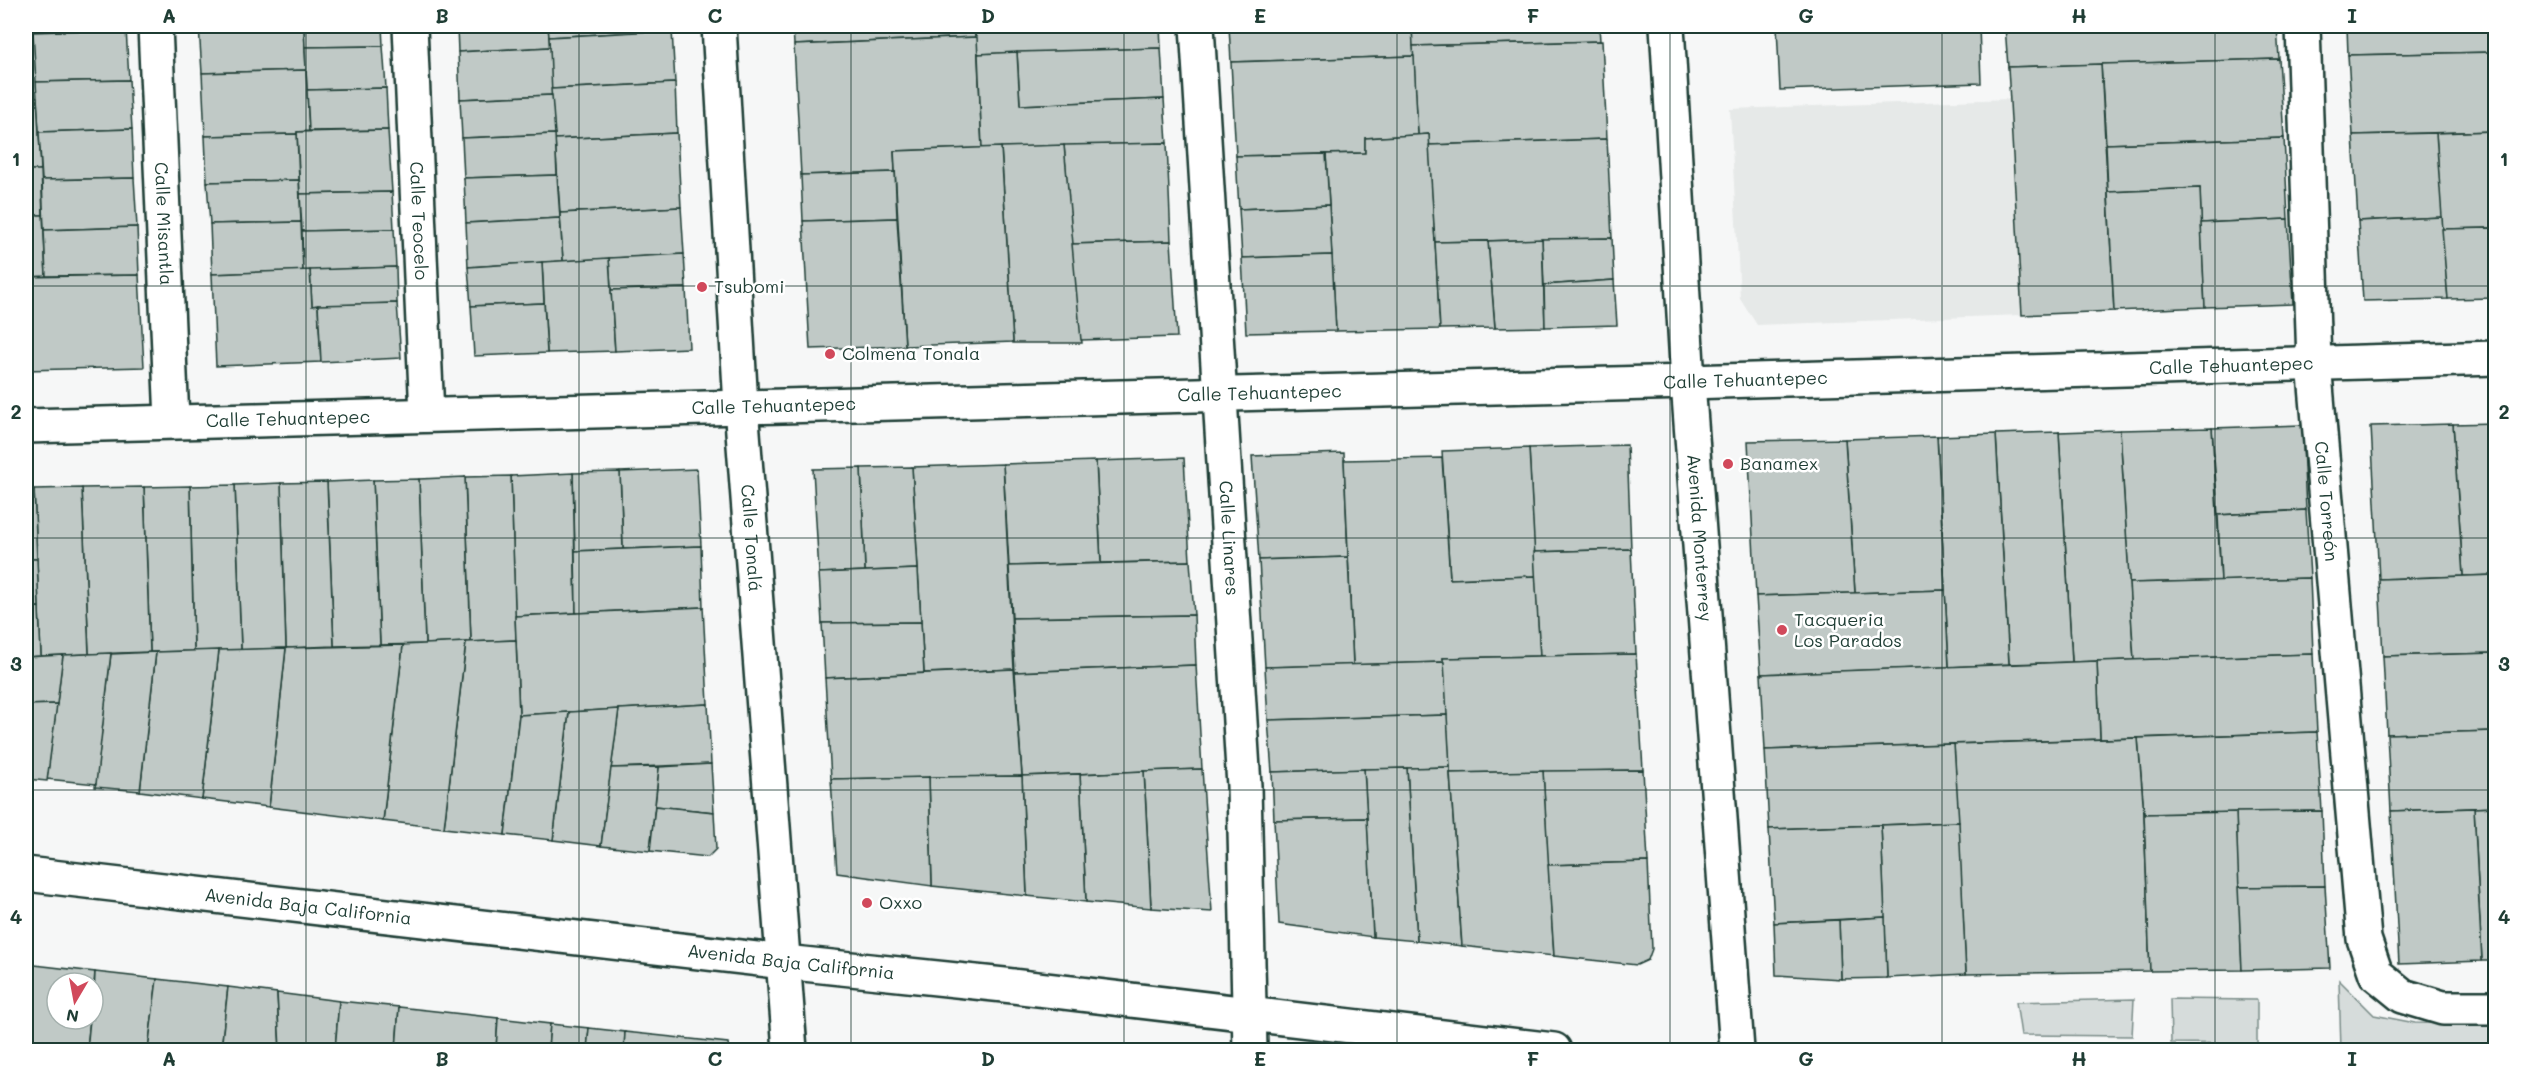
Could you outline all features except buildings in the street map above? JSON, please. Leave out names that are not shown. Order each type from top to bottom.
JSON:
[{"type":"street","name":"Calle Misantla","points":[[155,26],[172,422]]},
{"type":"street","name":"Calle Teocelo","points":[[411,26],[427,415]]},
{"type":"street","name":"Calle Tonalá","points":[[719,26],[741,406],[790,1050]]},
{"type":"street","name":"Calle Linares","points":[[1197,26],[1244,786],[1250,1050]]},
{"type":"street","name":"Avenida Monterrey","points":[[1667,26],[1688,382],[1737,1050]]},
{"type":"street","name":"Calle Torreón","points":[[2303,26],[2314,363],[2364,939],[2376,974],[2403,996],[2443,1008],[2496,1008]]},
{"type":"street","name":"Calle Tehuantepec","points":[[26,426],[2496,358]]},
{"type":"street","name":"Avenida Baja California","points":[[26,874],[1554,1050]]},
{"type":"shaded area","points":[[2009,99],[2022,315],[1757,325],[1740,298],[1730,109]]},
{"type":"shaded area","points":[[2339,980],[2374,1015],[2415,1023],[2495,1024],[2495,1048],[2341,1050]]},
{"type":"shaded area","points":[[2134,999],[2132,1036],[2021,1035],[2016,1002]]},
{"type":"shaded area","points":[[2170,999],[2257,1000],[2257,1044],[2171,1043]]},
{"type":"place","name":"Tsubomi","points":[[702,287]]},
{"type":"place","name":"Colmena Tonala","points":[[830,354]]},
{"type":"place","name":"Banamex","points":[[1728,464]]},
{"type":"place","name":"Tacqueria Los Parados","points":[[1782,630]]},
{"type":"place","name":"Oxxo","points":[[867,903]]}]
